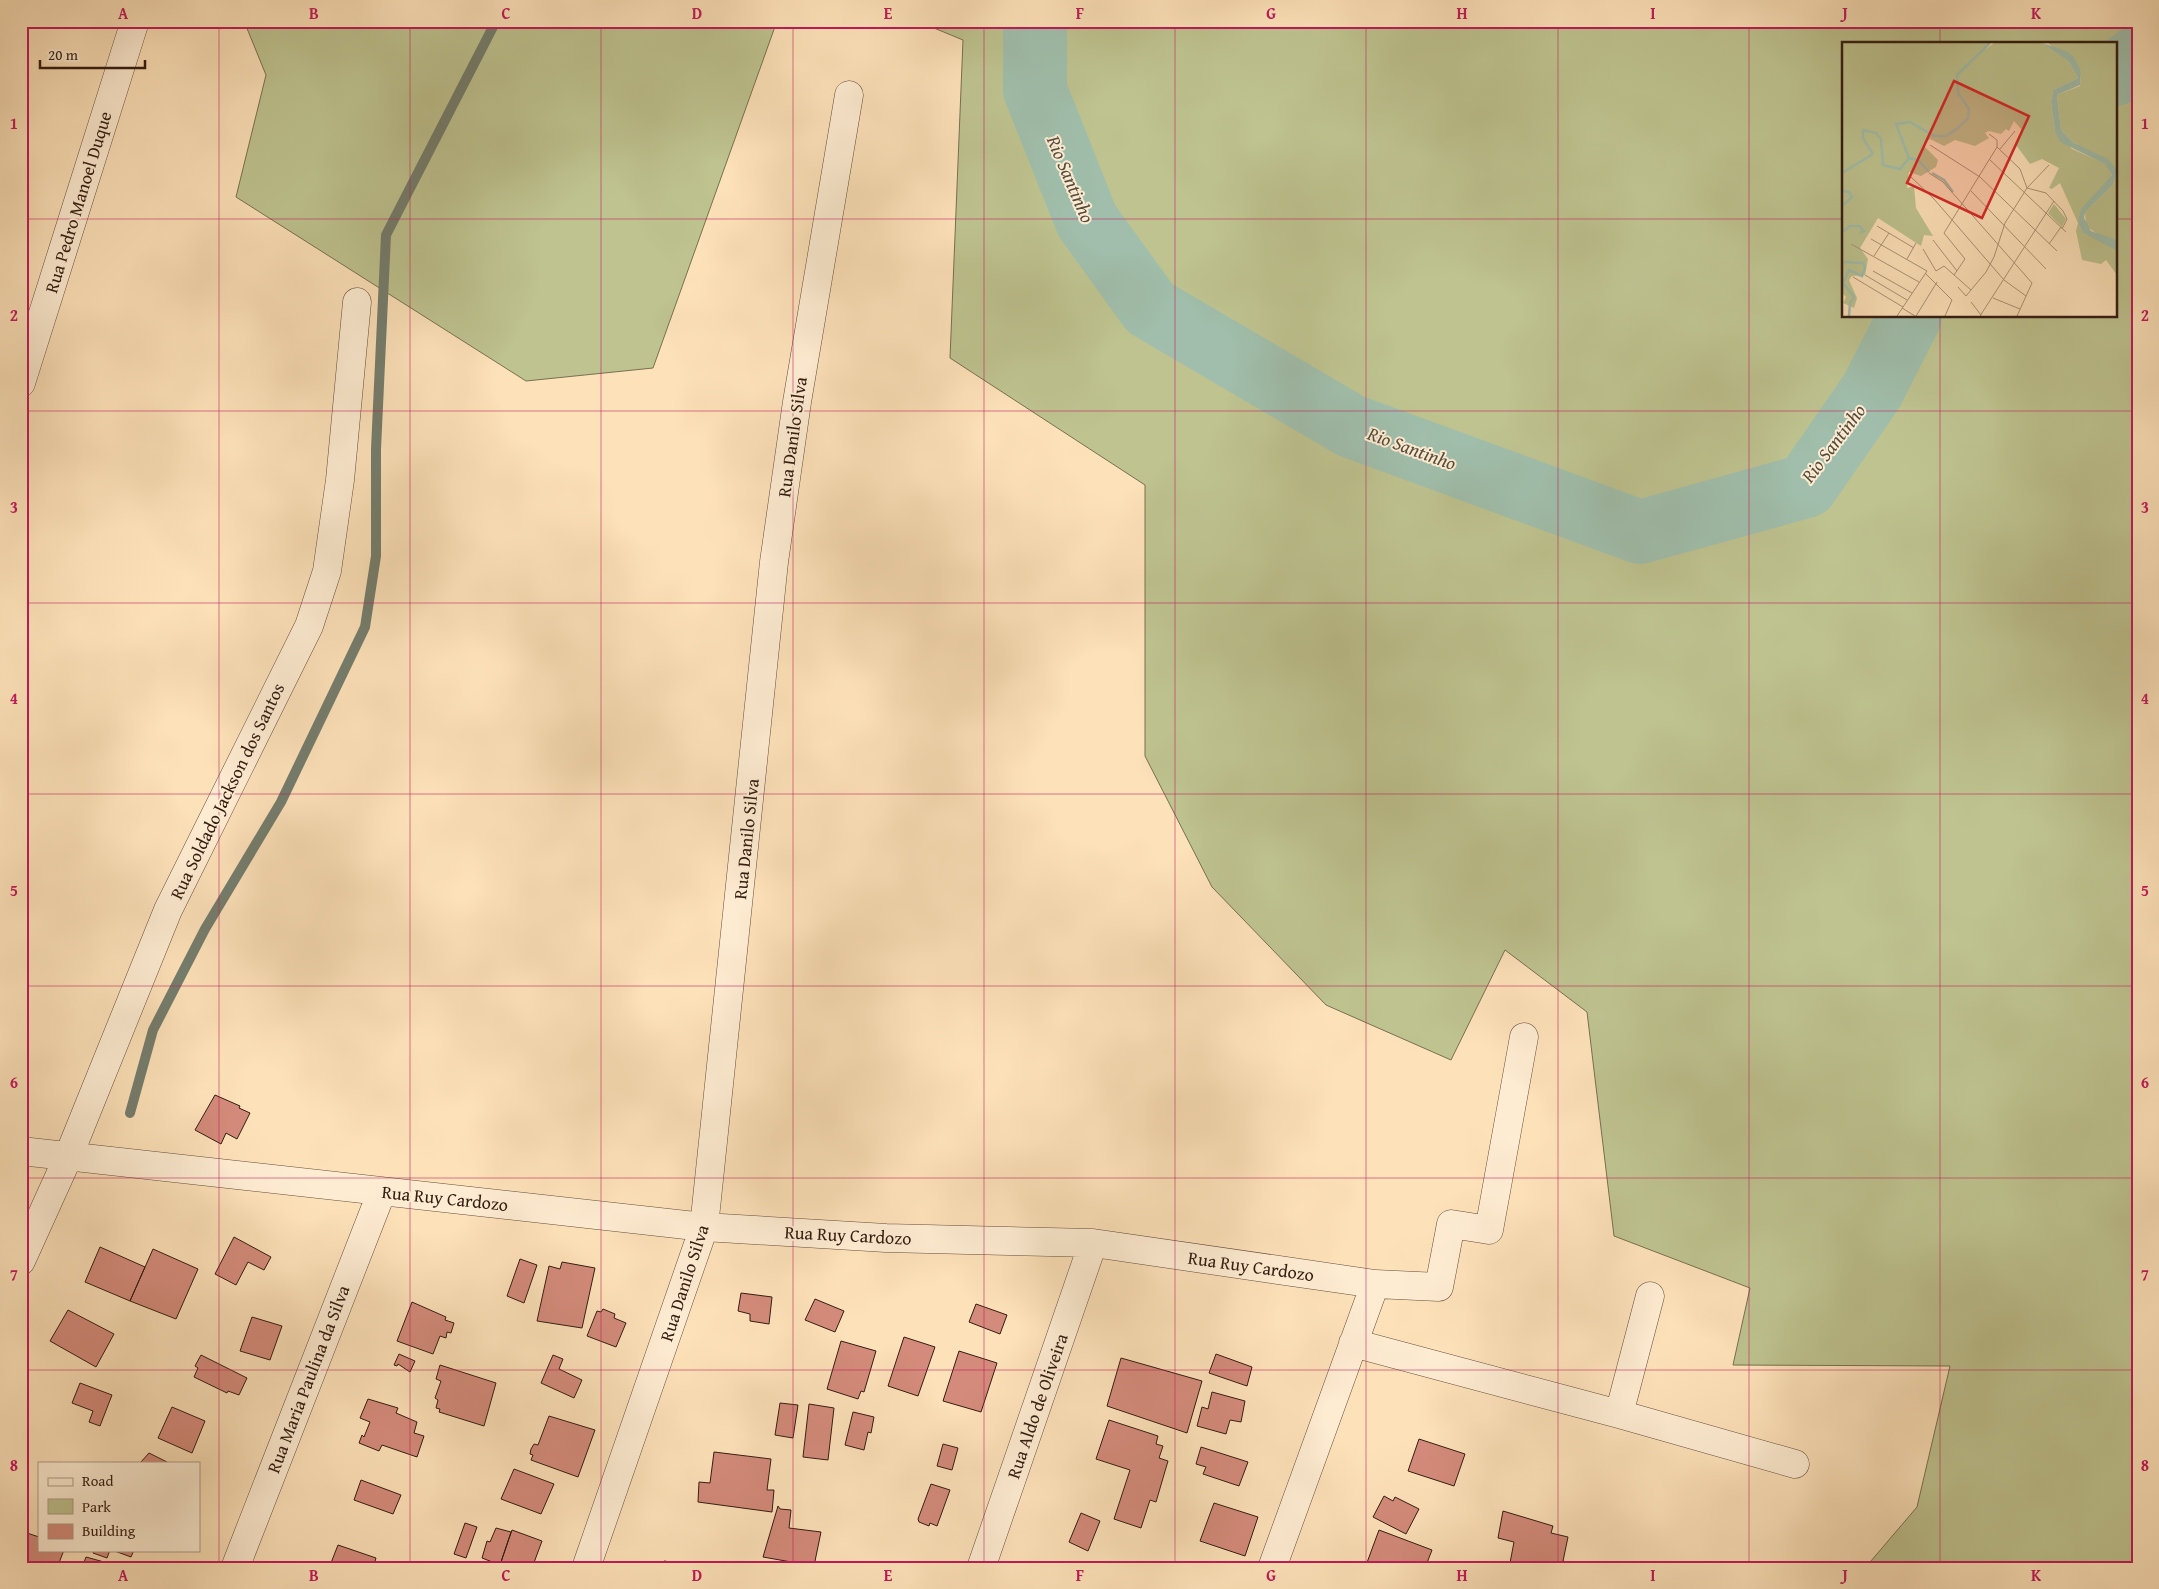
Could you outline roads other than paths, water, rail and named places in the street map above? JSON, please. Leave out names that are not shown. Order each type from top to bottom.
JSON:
[{"type":"street","name":"Rua Pedro Manoel Duque","points":[[21,383],[135,21]]},
{"type":"street","name":"Rua Danilo Silva","points":[[586,1568],[704,1227],[774,562],[797,402],[849,95]]},
{"type":"street","name":"Rua Soldado Jackson dos Santos","points":[[21,1261],[69,1155],[168,910],[309,626],[327,570],[339,489],[356,302]]},
{"type":"street","name":"Rua Ruy Cardozo","points":[[21,1151],[704,1227],[886,1238],[1093,1243],[1375,1284],[1440,1287],[1451,1224],[1489,1230],[1524,1036]]},
{"type":"street","name":"Rua Maria Paulina da Silva","points":[[235,1568],[382,1191]]},
{"type":"street","name":"Rua Aldo de Oliveira","points":[[981,1568],[1093,1243]]},
{"type":"street","points":[[1272,1568],[1375,1284]]},
{"type":"street","points":[[1619,1414],[1650,1296]]},
{"type":"street","points":[[1353,1343],[1619,1414],[1795,1464]]},
{"type":"waterway","points":[[130,1113],[153,1030],[205,929],[281,802],[365,627],[376,556],[376,449],[386,235],[496,21]]},
{"type":"waterway","name":"Rio Santinho","points":[[1035,21],[1035,90],[1087,221],[1150,308],[1351,426],[1640,532],[1806,486],[1872,391],[1909,318]]},
{"type":"waterway","name":"Rio Santinho","points":[[2116,73],[2138,57]]}]
